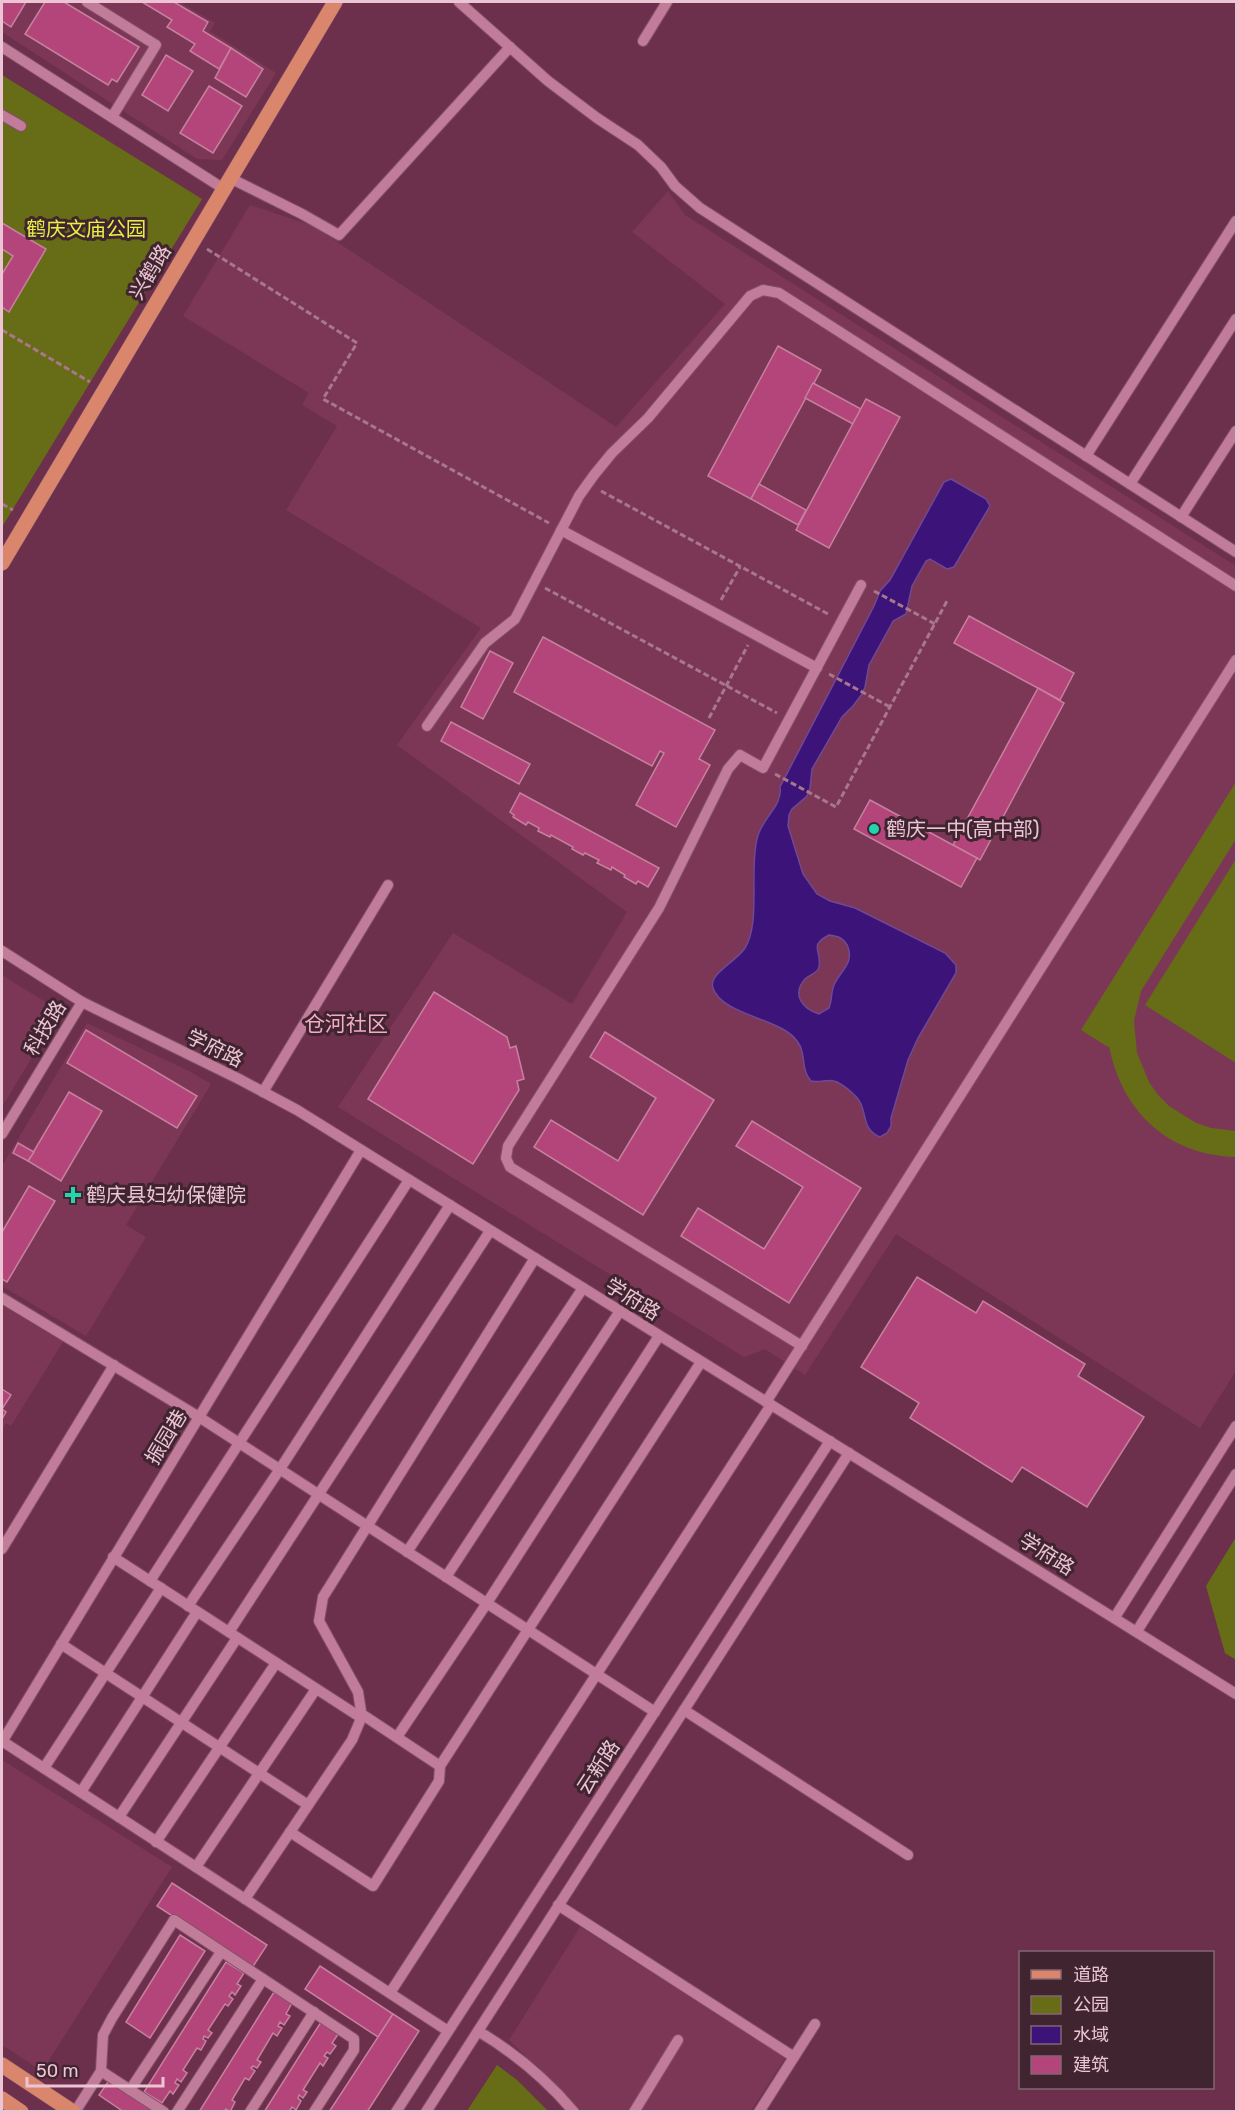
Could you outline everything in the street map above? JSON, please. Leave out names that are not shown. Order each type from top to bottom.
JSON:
[{"type":"main road","name":"兴鹤路","points":[[2,563],[335,2]]},
{"type":"main road","points":[[2,2065],[74,2112]]},
{"type":"main road","points":[[2,2099],[21,2112]]},
{"type":"street","points":[[87,2],[156,45],[112,117]]},
{"type":"street","points":[[459,2],[548,81],[638,145],[661,166],[675,186],[699,208],[1236,552]]},
{"type":"street","points":[[643,41],[667,2]]},
{"type":"street","points":[[2,47],[112,117],[227,183],[302,214],[339,235],[510,47]]},
{"type":"street","points":[[2,115],[21,126]]},
{"type":"street","points":[[1086,456],[1236,221]]},
{"type":"street","points":[[427,726],[485,642],[515,619],[579,496],[588,484],[612,453],[648,418],[750,296],[763,290],[778,293],[1236,586]]},
{"type":"street","points":[[1130,484],[1236,319]]},
{"type":"street","points":[[1181,517],[1236,431]]},
{"type":"street","points":[[561,530],[821,670]]},
{"type":"street","points":[[801,1346],[510,1167],[506,1158],[508,1146],[659,908],[728,769],[740,755],[763,768],[789,720],[821,670],[842,621],[866,587]]},
{"type":"street","points":[[390,1993],[769,1403],[801,1346],[1236,660]]},
{"type":"street","points":[[262,1092],[388,885]]},
{"type":"street","name":"学府路","points":[[2,951],[82,1002],[297,1110],[1236,1694]]},
{"type":"street","name":"科技路","points":[[2,1134],[82,1002]]},
{"type":"street","name":"振园巷","points":[[2,1742],[361,1150]]},
{"type":"street","points":[[150,1581],[410,1180]]},
{"type":"street","points":[[81,1792],[142,1697],[279,1469],[450,1205]]},
{"type":"street","points":[[118,1817],[181,1722],[319,1494],[490,1231]]},
{"type":"street","points":[[245,1899],[357,1731],[360,1715],[358,1692],[319,1621],[323,1597],[535,1258]]},
{"type":"street","points":[[407,1552],[583,1288]]},
{"type":"street","points":[[2,1298],[199,1417],[655,1712]]},
{"type":"street","points":[[446,1577],[620,1311]]},
{"type":"street","points":[[397,1737],[487,1603],[659,1336]]},
{"type":"street","points":[[290,1832],[373,1886],[440,1781],[440,1766],[701,1362]]},
{"type":"street","points":[[2,1550],[114,1365]]},
{"type":"street","points":[[1115,1617],[1236,1426]]},
{"type":"street","name":"云新路","points":[[396,2112],[830,1441]]},
{"type":"street","points":[[426,2112],[849,1454]]},
{"type":"street","points":[[1137,1631],[1236,1474]]},
{"type":"street","points":[[113,1557],[316,1689],[397,1737],[440,1766]]},
{"type":"street","points":[[44,1768],[160,1588]]},
{"type":"street","points":[[61,1644],[309,1805]]},
{"type":"street","points":[[156,1842],[276,1663]]},
{"type":"street","points":[[196,1867],[316,1689]]},
{"type":"street","points":[[684,1710],[908,1856]]},
{"type":"street","points":[[2,1742],[448,2031]]},
{"type":"street","points":[[558,1905],[794,2057]]},
{"type":"street","points":[[74,2112],[101,2071],[103,2035],[174,1920],[354,2039],[354,2050],[314,2112]]},
{"type":"street","points":[[130,2090],[221,1952]]},
{"type":"street","points":[[177,2112],[263,1979]]},
{"type":"street","points":[[250,2112],[314,2012]]},
{"type":"street","points":[[759,2112],[815,2024]]},
{"type":"street","points":[[478,2031],[522,2060],[551,2086],[574,2112]]},
{"type":"street","points":[[634,2112],[678,2040]]},
{"type":"street","points":[[101,2071],[164,2112]]},
{"type":"path","points":[[193,240],[357,343],[322,399],[561,530]]},
{"type":"path","points":[[2,330],[104,391]]},
{"type":"path","points":[[588,484],[842,621]]},
{"type":"path","points":[[715,613],[740,566]]},
{"type":"path","points":[[534,582],[789,720]]},
{"type":"path","points":[[866,587],[935,624]]},
{"type":"path","points":[[772,772],[836,807],[947,601]]},
{"type":"path","points":[[709,718],[754,634]]},
{"type":"path","points":[[821,670],[890,707]]},
{"type":"shaded area","points":[[2,2],[180,2],[215,23],[210,31],[276,73],[222,160],[197,159],[2,32]]},
{"type":"shaded area","name":"鹤庆一中(高中部)","points":[[668,191],[685,215],[1236,566],[1236,1371],[1200,1428],[896,1234],[805,1375],[765,1349],[744,1357],[338,1107],[453,933],[572,1004],[627,912],[397,745],[481,628],[286,510],[337,426],[302,405],[309,393],[183,316],[250,205],[313,226],[616,427],[725,304],[632,232]]},
{"type":"shaded area","points":[[2,975],[60,1011],[2,1107]]},
{"type":"shaded area","name":"鹤庆县妇幼保健院","points":[[87,1023],[189,1071],[211,1084],[126,1225],[146,1237],[86,1336],[2,1286],[2,1166]]},
{"type":"shaded area","points":[[2,1305],[63,1342],[11,1426],[6,1423],[2,1430]]},
{"type":"shaded area","points":[[2,1760],[172,1867],[42,2071],[2,2045]]},
{"type":"shaded area","points":[[580,1927],[785,2058],[751,2111],[582,2111],[509,2040]]},
{"type":"green space","name":"鹤庆文庙公园","points":[[2,75],[202,199],[2,527]]},
{"type":"green space","points":[[1236,782],[1236,839],[1141,991],[1134,1021],[1137,1053],[1149,1082],[1158,1095],[1169,1106],[1196,1123],[1211,1128],[1236,1131],[1236,1157],[1189,1148],[1152,1126],[1137,1110],[1125,1091],[1115,1070],[1109,1046],[1081,1030]]},
{"type":"green space","points":[[1236,859],[1236,1063],[1145,1005]]},
{"type":"green space","points":[[1236,1537],[1236,1660],[1225,1653],[1206,1586]]},
{"type":"green space","points":[[497,2065],[517,2080],[548,2111],[467,2111]]},
{"type":"water","points":[[951,479],[986,499],[990,506],[954,567],[947,569],[930,559],[926,561],[912,586],[906,614],[893,621],[869,665],[862,694],[842,717],[812,769],[807,796],[792,809],[789,815],[788,826],[803,874],[817,894],[830,901],[855,908],[945,953],[956,965],[956,973],[918,1038],[908,1060],[891,1118],[891,1126],[887,1133],[880,1137],[870,1130],[860,1102],[849,1090],[834,1081],[811,1081],[805,1069],[802,1050],[794,1037],[778,1026],[725,1003],[717,996],[713,983],[719,973],[741,953],[750,937],[754,911],[755,852],[759,832],[775,807],[780,787],[880,591],[890,580],[944,482]],"holes":[[[829,935],[845,941],[849,958],[834,985],[829,1008],[819,1014],[804,1005],[799,991],[805,979],[818,969],[817,945]]]},
{"type":"building","points":[[2,2],[26,2],[11,27],[2,21]]},
{"type":"building","points":[[45,2],[64,2],[139,47],[117,82],[112,79],[108,85],[25,34]]},
{"type":"building","points":[[142,2],[174,2],[208,22],[203,31],[231,48],[219,69],[190,51],[195,44],[167,27],[172,20]]},
{"type":"building","points":[[231,48],[263,69],[246,97],[215,78]]},
{"type":"building","points":[[166,55],[193,71],[168,111],[142,95]]},
{"type":"building","points":[[209,86],[242,106],[213,153],[180,133]]},
{"type":"building","points":[[2,223],[46,249],[9,312],[2,307],[2,274],[13,256],[2,249]]},
{"type":"building","points":[[778,346],[821,370],[751,499],[708,476]]},
{"type":"building","points":[[813,383],[861,409],[853,424],[805,398]]},
{"type":"building","points":[[866,399],[900,417],[829,548],[796,530]]},
{"type":"building","points":[[759,484],[806,510],[798,525],[751,499]]},
{"type":"building","points":[[969,616],[1074,673],[1060,700],[954,643]]},
{"type":"building","points":[[543,637],[715,730],[699,759],[710,765],[676,827],[636,805],[664,753],[660,751],[652,766],[514,692]]},
{"type":"building","points":[[490,651],[513,663],[483,719],[461,707]]},
{"type":"building","points":[[1038,688],[1064,703],[980,860],[953,845]]},
{"type":"building","points":[[451,722],[530,764],[519,784],[441,741]]},
{"type":"building","points":[[520,793],[659,868],[648,887],[638,881],[636,884],[612,867],[611,870],[597,863],[599,860],[585,853],[583,855],[551,835],[550,837],[538,831],[539,828],[528,822],[526,825],[513,817],[514,815],[510,812]]},
{"type":"building","points":[[870,800],[977,858],[961,887],[854,829]]},
{"type":"building","points":[[434,992],[507,1037],[510,1048],[516,1046],[524,1079],[517,1081],[519,1090],[473,1164],[368,1099]]},
{"type":"building","points":[[86,1030],[197,1096],[177,1128],[67,1063]]},
{"type":"building","points":[[605,1032],[714,1100],[643,1215],[534,1147],[551,1120],[618,1161],[656,1098],[590,1057]]},
{"type":"building","points":[[69,1092],[102,1111],[61,1181],[28,1161]]},
{"type":"building","points":[[752,1121],[861,1188],[789,1303],[681,1236],[698,1208],[764,1249],[803,1187],[736,1146]]},
{"type":"building","points":[[18,1143],[34,1152],[28,1161],[13,1153]]},
{"type":"building","points":[[29,1186],[55,1201],[7,1282],[2,1279],[2,1232]]},
{"type":"building","points":[[917,1277],[976,1313],[983,1301],[1085,1364],[1078,1376],[1144,1417],[1087,1507],[1022,1467],[1012,1482],[910,1418],[919,1403],[861,1367]]},
{"type":"building","points":[[2,1389],[11,1395],[2,1409]]},
{"type":"building","points":[[172,1883],[267,1945],[252,1968],[157,1906]]},
{"type":"building","points":[[180,1935],[205,1951],[150,2038],[126,2022]]},
{"type":"building","points":[[226,1962],[244,1973],[237,1984],[241,1986],[235,1995],[232,1992],[229,1996],[233,1999],[228,2006],[225,2004],[208,2030],[212,2033],[208,2038],[204,2036],[203,2039],[206,2041],[201,2050],[197,2048],[183,2070],[187,2073],[181,2082],[177,2079],[175,2083],[179,2085],[173,2094],[170,2091],[162,2103],[144,2092]]},
{"type":"building","points":[[320,1966],[393,2014],[378,2037],[305,1989]]},
{"type":"building","points":[[274,1992],[292,2003],[286,2014],[290,2016],[284,2025],[280,2022],[278,2026],[282,2028],[277,2036],[273,2033],[257,2060],[261,2062],[257,2068],[253,2066],[251,2068],[255,2071],[249,2080],[245,2078],[232,2100],[235,2102],[230,2112],[226,2109],[224,2112],[199,2112]]},
{"type":"building","points":[[393,2014],[419,2031],[367,2112],[329,2112]]},
{"type":"building","points":[[321,2022],[339,2033],[332,2043],[336,2046],[330,2054],[327,2052],[324,2056],[328,2058],[323,2066],[320,2063],[303,2090],[307,2092],[303,2098],[299,2095],[298,2098],[301,2101],[296,2110],[292,2107],[289,2112],[264,2112]]},
{"type":"building","points":[[110,2079],[160,2112],[124,2112],[99,2095]]},
{"type":"place","name":"鹤庆一中(高中部)","points":[[874,829]]},
{"type":"place","name":"鹤庆县妇幼保健院","points":[[73,1195]]},
{"type":"district","name":"仓河社区","points":[[346,1024]]}]
